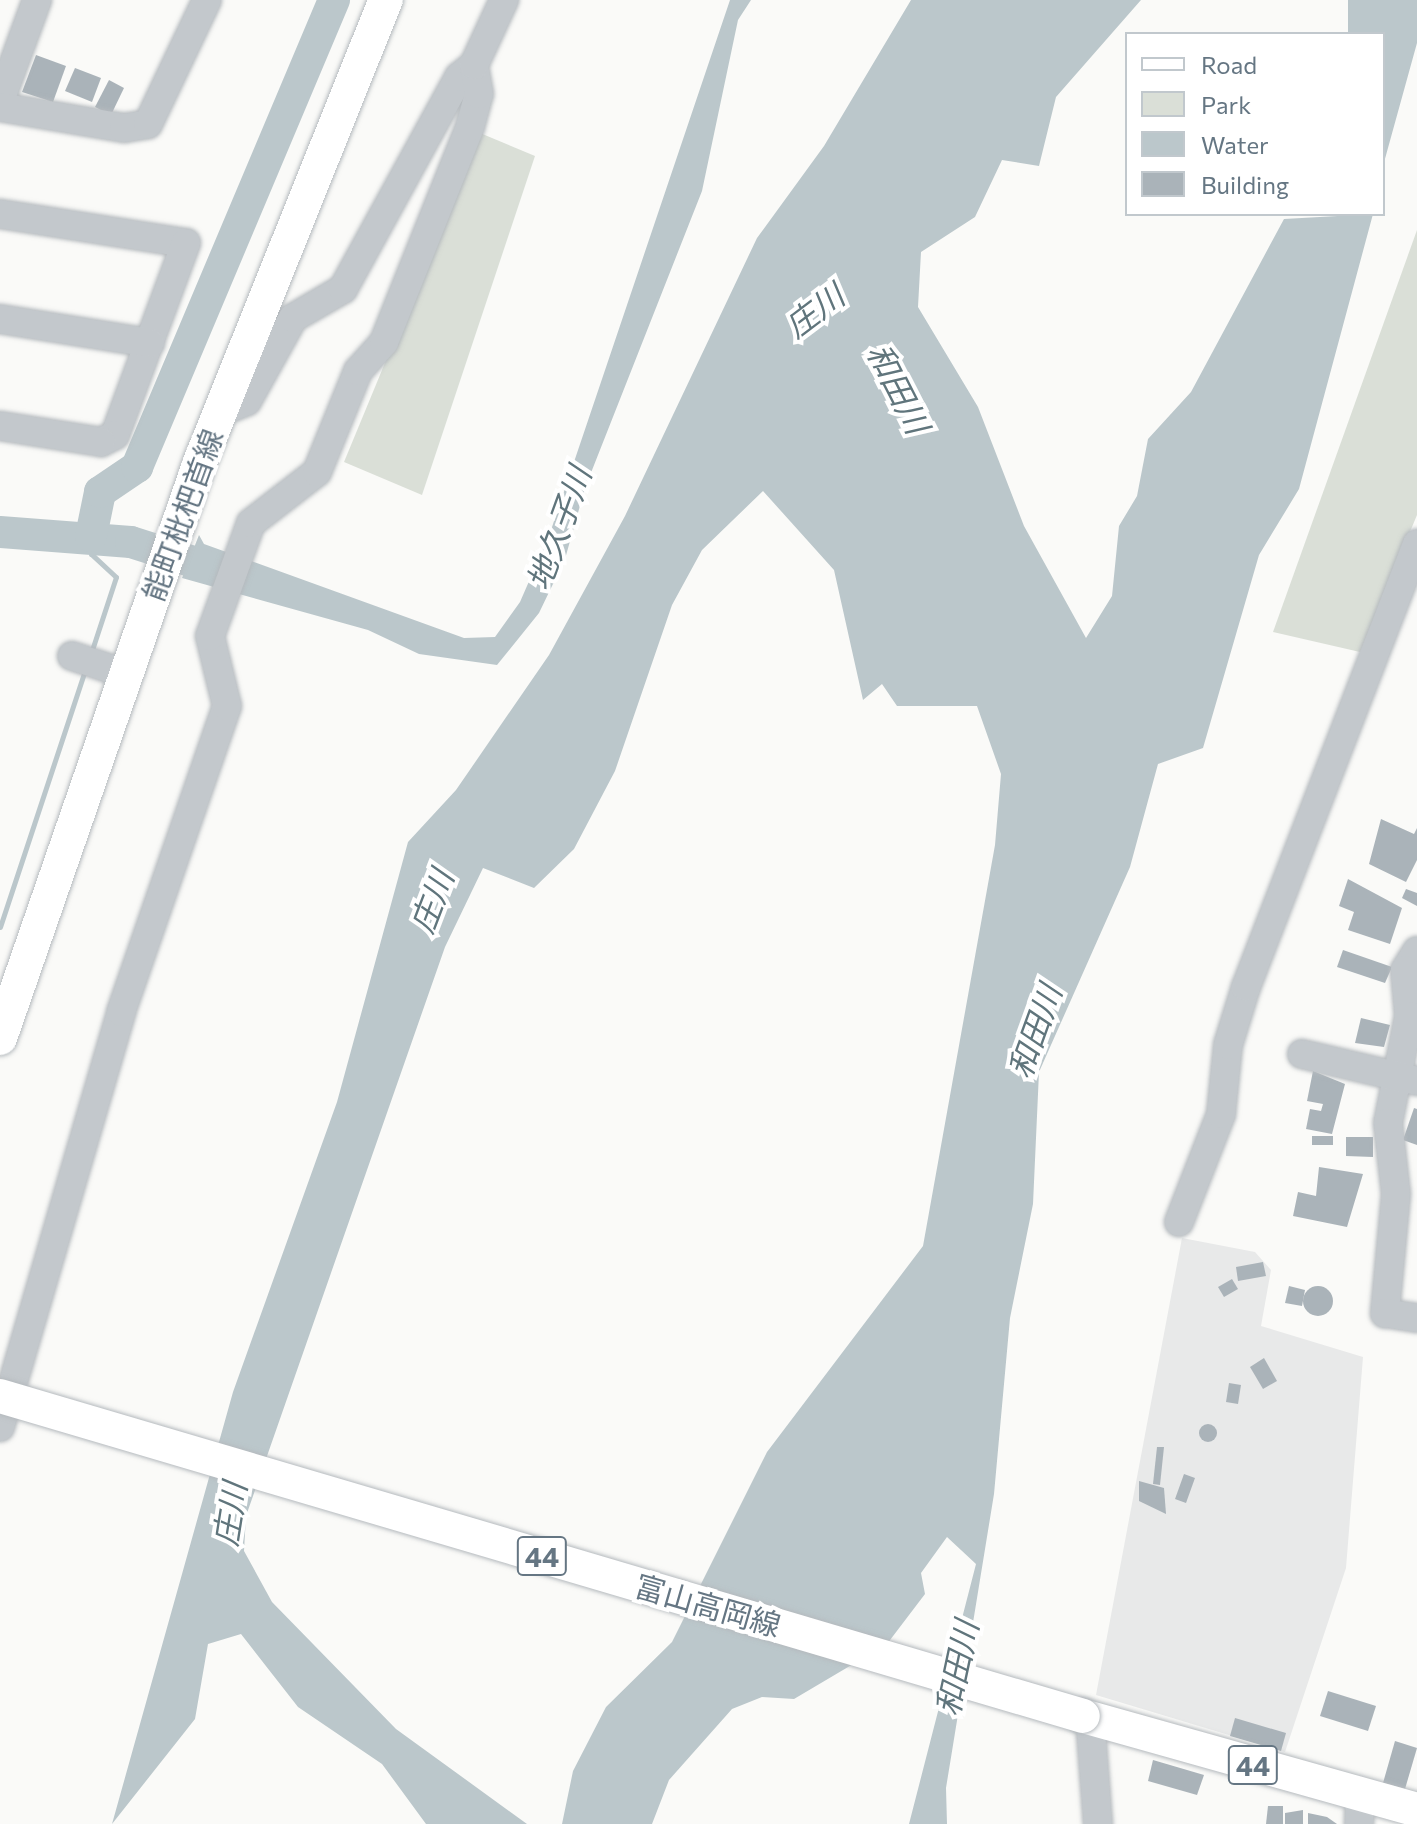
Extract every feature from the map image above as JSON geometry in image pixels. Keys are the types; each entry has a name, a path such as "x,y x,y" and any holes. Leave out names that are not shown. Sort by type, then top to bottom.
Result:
{"main road":[{"name":"能町枇杷首線","path":"0,1038 98,665 145,618 218,413 386,0"},
{"name":"富山高岡線","path":"0,1396 1087,1717 1360,1809 1417,1810"}],"street":[{"path":"0,101 37,0"},
{"path":"0,107 124,128 148,124 207,0"},
{"path":"218,413 247,401 293,318 343,289 459,77 474,65 504,0"},
{"path":"0,1427 121,1012 227,706 210,636 251,523 317,472 358,371 384,342 470,127 479,94 474,65"},
{"path":"0,214 186,243 115,435 101,442 0,426"},
{"path":"0,319 150,343"},
{"path":"1179,1222 1221,1114 1228,1045 1246,987 1417,544"},
{"path":"1417,951 1405,970 1409,1016 1407,1077 1388,1123 1396,1194 1385,1313 1417,1318"},
{"path":"1302,1054 1407,1077"},
{"path":"1087,1717 1098,1824"}],"shaded area":[{"path":"1182,1238 1255,1252 1271,1270 1261,1326 1363,1357 1346,1568 1285,1752 1096,1695"}],"green space":[{"path":"480,133 535,156 422,495 344,462"},
{"path":"1417,230 1417,515 1360,652 1273,632"}],"water":[{"path":"730,0 751,0 738,20 702,191 585,488 565,559 539,613 497,665 419,654 368,630 182,578 199,535 204,544 464,638 495,637 520,602 550,533"},
{"path":"911,0 1141,0 1056,97 1039,166 1002,160 975,217 921,252 918,307 978,407 1024,526 1086,638 1112,596 1119,526 1137,496 1148,439 1191,392 1284,219 1372,216 1299,489 1259,555 1203,748 1158,764 1130,867 1039,1072 1033,1204 1010,1318 994,1494 946,1788 947,1824 909,1824 976,1564 947,1537 921,1573 925,1594 887,1644 794,1699 762,1697 732,1709 669,1780 652,1824 562,1824 573,1771 606,1707 672,1642 767,1452 923,1246 995,845 1001,774 977,706 897,706 882,684 863,700 834,570 763,491 702,550 672,605 615,771 574,849 534,888 483,868 445,947 246,1516 244,1551 272,1602 396,1729 527,1824 426,1824 382,1764 298,1707 241,1634 208,1644 195,1719 112,1824 233,1392 337,1102 408,842 456,790 549,655 625,516 757,238 824,146"},
{"path":"1348,0 1417,0 1417,43 1385,159 1385,32 1348,32"}],"building":[{"path":"36,55 66,66 53,102 22,92"},
{"path":"75,68 101,78 92,102 65,91"},
{"path":"109,80 124,88 111,115 95,107"},
{"path":"1381,819 1414,834 1417,828 1417,860 1406,882 1369,864"},
{"path":"1348,879 1402,908 1390,944 1348,930 1354,912 1339,906"},
{"path":"1406,889 1417,893 1417,906 1402,898"},
{"path":"1343,950 1392,967 1385,983 1337,967"},
{"path":"1361,1018 1390,1025 1384,1047 1355,1043"},
{"path":"1313,1071 1345,1084 1332,1134 1306,1129 1310,1109 1321,1111 1323,1104 1307,1101"},
{"path":"1414,1108 1417,1109 1417,1145 1403,1140"},
{"path":"1312,1136 1333,1136 1333,1145 1312,1145"},
{"path":"1346,1137 1373,1137 1373,1157 1346,1156"},
{"path":"1319,1167 1363,1174 1347,1227 1293,1216 1298,1192 1316,1196"},
{"path":"1263,1262 1266,1276 1238,1281 1236,1267"},
{"path":"1232,1279 1238,1289 1224,1297 1218,1287"},
{"path":"1289,1286 1305,1290 1302,1306 1285,1303"},
{"path":"1318,1286 1329,1290 1333,1301 1329,1312 1318,1316 1307,1312 1303,1301 1307,1290"},
{"path":"1264,1358 1277,1381 1263,1389 1250,1367"},
{"path":"1229,1383 1241,1385 1238,1404 1226,1402"},
{"path":"1204,1424 1212,1424 1217,1433 1215,1440 1204,1442 1199,1437 1199,1429"},
{"path":"1157,1447 1164,1447 1160,1485 1153,1484"},
{"path":"1184,1474 1195,1478 1186,1503 1175,1499"},
{"path":"1139,1481 1164,1488 1166,1514 1139,1501"},
{"path":"1328,1691 1376,1706 1368,1731 1320,1716"},
{"path":"1235,1718 1286,1733 1281,1751 1230,1736"},
{"path":"1395,1741 1417,1748 1405,1789 1383,1783"},
{"path":"1153,1760 1204,1775 1197,1795 1148,1781"},
{"path":"1268,1806 1283,1806 1283,1824 1266,1824"},
{"path":"1303,1810 1303,1824 1285,1824 1285,1813"},
{"path":"1308,1813 1327,1817 1337,1824 1308,1824"}],"waterway":[{"name":"地久子川","path":"91,536 100,492 137,467 334,0"},
{"name":"地久子川","path":"0,532 131,542 231,574"},
{"path":"91,536 91,554 116,577 91,653"},
{"path":"0,927 85,670"}],"water label":[{"name":"庄川","path":"814,310"},
{"name":"和田川","path":"899,388"},
{"name":"庄川","path":"431,901"},
{"name":"和田川","path":"1034,1031"},
{"name":"庄川","path":"229,1514"},
{"name":"和田川","path":"956,1668"}]}
